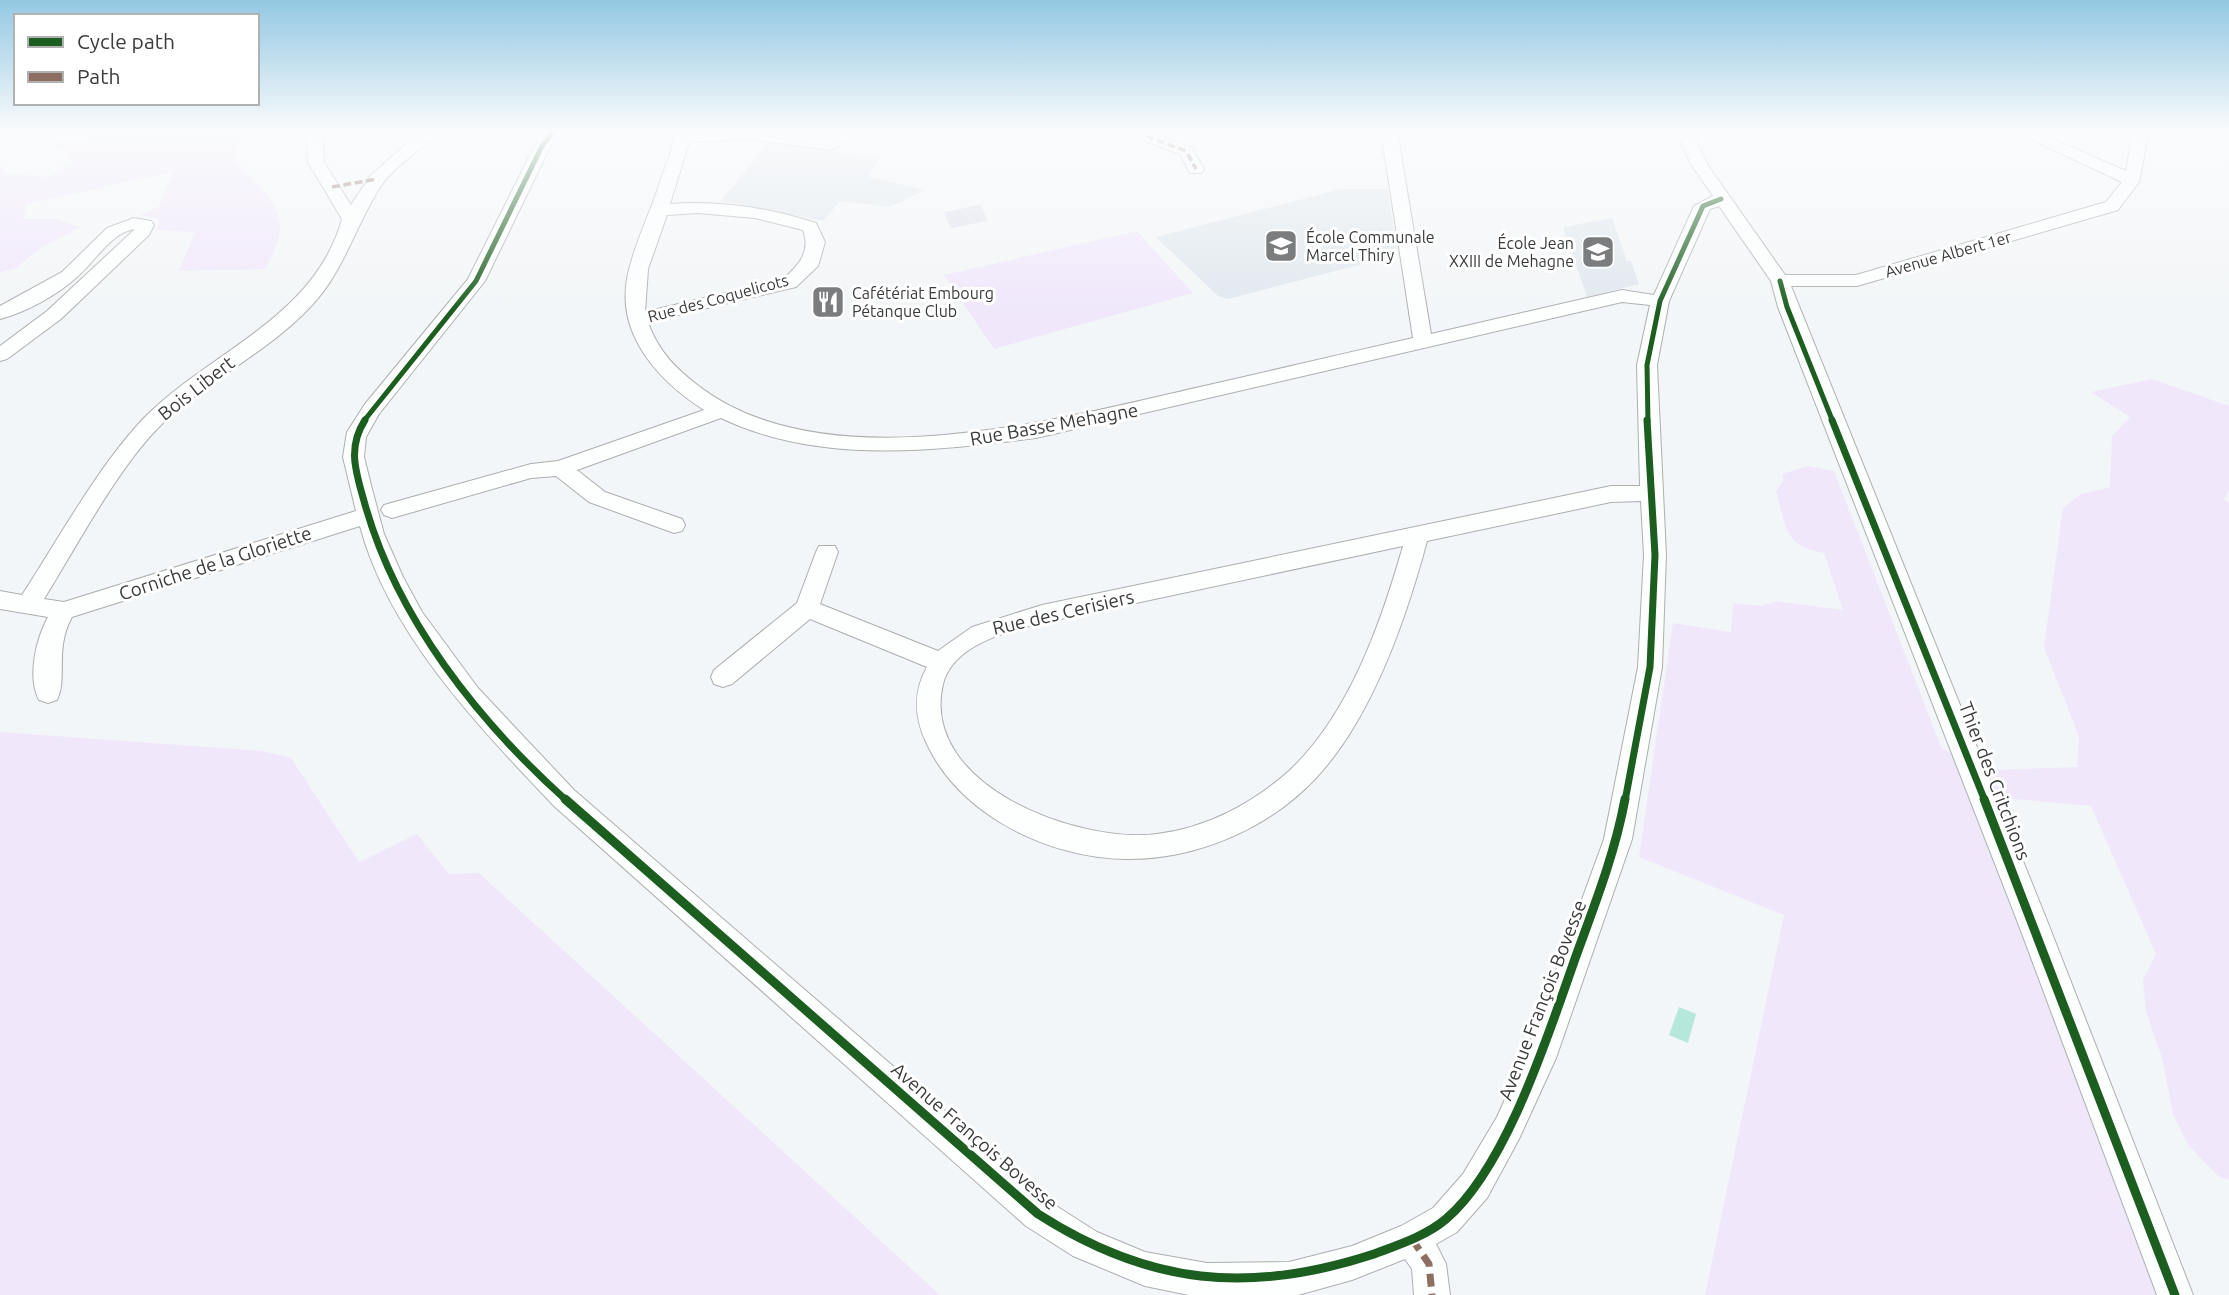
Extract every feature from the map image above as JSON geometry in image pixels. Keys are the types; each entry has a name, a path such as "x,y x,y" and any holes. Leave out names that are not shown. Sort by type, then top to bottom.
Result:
{"street":[{"path":"335,191 351,219"},
{"name":"Bois Libert","path":"28,604 101,487 153,421 183,394 287,319 313,293 347,234 351,219 369,191"},
{"name":"Avenue François Bovesse","path":"520,191 477,281 360,428 353,447 379,513 406,603 437,653 501,734 564,798 1038,1214 1085,1244 1145,1269 1207,1281 1289,1280 1352,1263 1412,1239 1445,1220 1475,1186 1508,1128 1540,1058 1618,839 1650,667 1655,555 1647,365 1660,301 1703,206 1721,199"},
{"name":"Rue Basse Mehagne","path":"665,191 634,291 638,319 657,360 682,385 720,411 775,430 851,444 964,440 1036,431 1622,296 1660,301"},
{"path":"1399,191 1423,342"},
{"name":"Thier des Critchions","path":"1716,191 1780,281 1787,307 1866,497 2096,1082 2175,1295"},
{"name":"Avenue Albert 1er","path":"1780,281 1857,279 2112,206 2123,198 2125,191"},
{"name":"Rue des Coquelicots","path":"638,319 789,283 809,266 814,253 815,235 810,227 796,222 719,208 660,210"},
{"path":"1697,224 1707,220 1737,223"},
{"path":"0,313 68,276 116,229 138,222 145,225 143,231 54,315 0,355"},
{"name":"Corniche de la Gloriette","path":"0,600 64,611 379,513 521,473 560,468 720,411"},
{"path":"560,468 597,497 674,526"},
{"name":"Rue des Cerisiers","path":"940,662 962,643 988,628 1611,495 1652,493"},
{"path":"807,608 940,662 927,710 933,736 949,763 985,800 1025,823 1079,841 1122,848 1168,847 1225,829 1273,800 1311,764 1339,724 1378,649 1406,580 1417,536"},
{"path":"723,677 807,608 827,552"},
{"path":"48,693 46,656 51,630 64,611"},
{"path":"1412,1239 1429,1265 1432,1295"}],"shaded area":[{"path":"0,191 83,191 26,204 23,219 56,219 80,227 39,249 15,269 0,272"},
{"path":"165,191 263,191 270,199 280,222 275,250 265,269 179,271 195,232 157,230 159,219 139,215 159,207"},
{"path":"729,191 922,191 890,207 840,201 823,221 721,201"},
{"name":"École Communale Marcel Thiry","path":"1332,191 1388,191 1397,255 1228,299 1218,296 1156,237"},
{"name":"École Jean XXIII de Mehagne","path":"1612,218 1627,261 1631,261 1639,284 1587,297 1563,227"},
{"path":"1137,231 1193,293 994,349 944,275"},
{"path":"2152,379 2229,406 2229,490 2224,500 2229,503 2229,1180 2219,1177 2188,1145 2173,1114 2162,1058 2146,1012 2143,980 2156,954 2091,806 1973,795 2163,1295 1705,1295 1784,915 1639,857 1673,623 1731,632 1733,603 1762,606 1777,601 1843,610 1824,553 1801,546 1794,540 1785,524 1776,491 1783,481 1782,474 1808,466 1834,471 1942,749 1992,770 2077,767 2079,737 2044,647 2063,508 2081,494 2110,487 2112,436 2130,417 2091,392"},
{"path":"0,732 262,751 291,758 359,862 417,834 449,874 479,873 940,1295 0,1295"},
{"path":"1679,1007 1696,1014 1688,1043 1669,1035"}],"building":[{"path":"980,205 988,221 951,228 944,212"}],"marked path":[{"path":"1412,1239 1429,1264 1432,1295"}],"cycle path":[{"path":"520,191 476,281 372,409 354,442 355,463 373,534 391,577 413,618 469,695 564,798 1038,1214 1085,1244 1145,1269 1207,1281 1289,1280 1352,1263 1412,1239 1445,1220 1475,1186 1508,1128 1540,1058 1618,839 1650,667 1655,555 1646,395 1647,365 1660,301 1673,278 1703,206 1721,199"},
{"path":"1780,281 1787,307 2033,923 2175,1295"}],"place":[{"name":"École Communale Marcel Thiry","path":"1281,246"},
{"name":"École Jean XXIII de Mehagne","path":"1598,252"},
{"name":"Cafétériat Embourg Pétanque Club","path":"828,302"}]}
